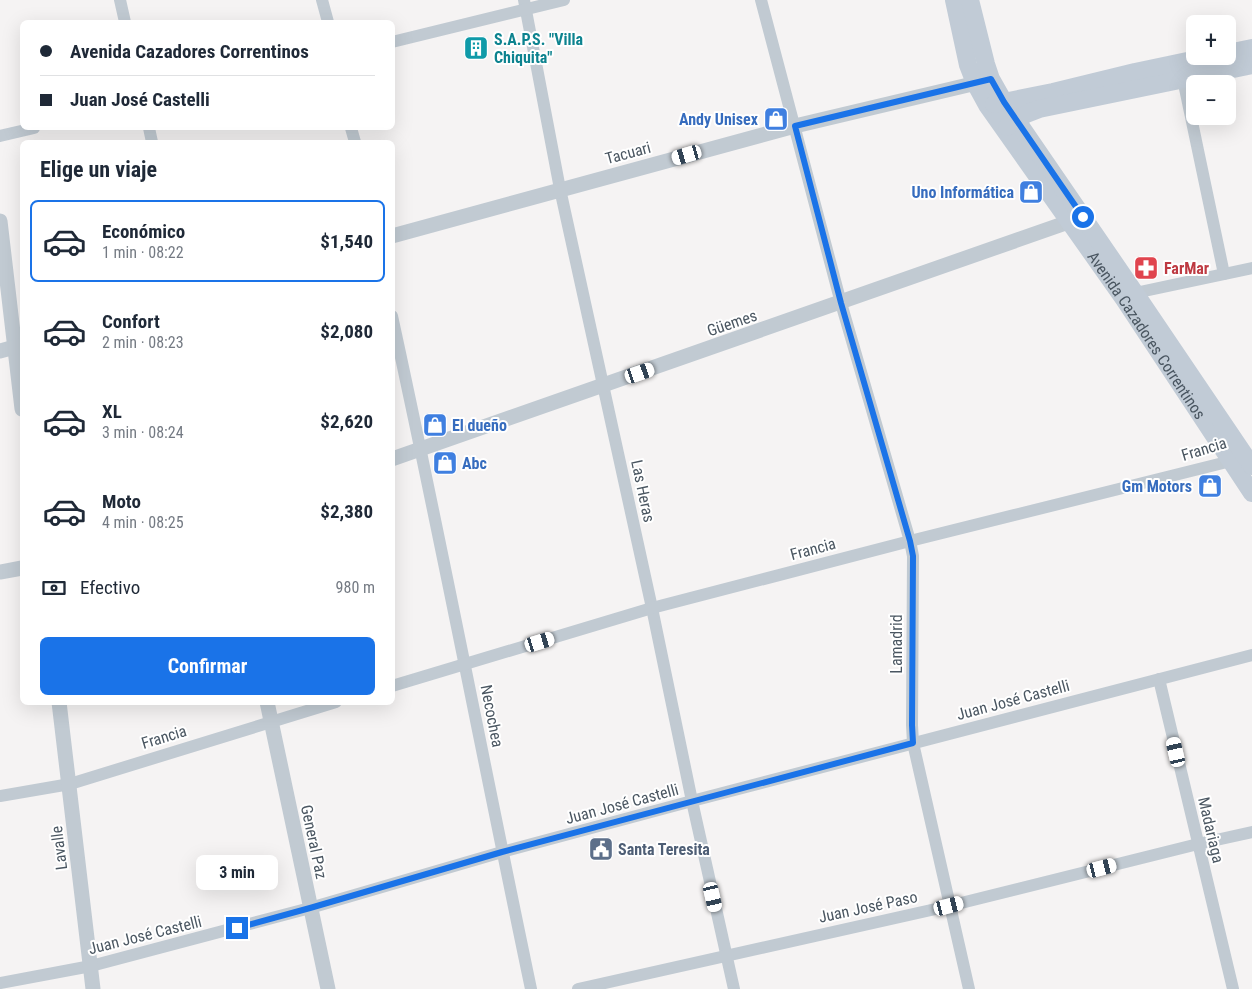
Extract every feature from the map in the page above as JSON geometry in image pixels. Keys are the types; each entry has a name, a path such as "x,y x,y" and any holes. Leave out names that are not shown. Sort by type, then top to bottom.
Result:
{"main road":[{"path":"954,0 968,65 983,81"},
{"path":"970,0 986,64 983,81"},
{"path":"1236,51 1252,48"},
{"path":"995,104 1186,61"},
{"path":"1011,125 1026,114 1039,109 1252,65"},
{"name":"Avenida Cazadores Correntinos","path":"983,81 995,104 1076,220 1124,299 1246,472"},
{"name":"Avenida Cazadores Correntinos","path":"1076,220 1135,293 1246,472"}],"street":[{"path":"120,0 125,20"},
{"path":"322,0 327,20"},
{"path":"395,41 525,4 564,0"},
{"path":"761,0 795,126"},
{"name":"Las Heras","path":"525,4 560,190 734,989"},
{"path":"1183,80 1224,274"},
{"name":"Tacuari","path":"395,235 795,126 983,81"},
{"name":"Lamadrid","path":"795,126 841,303 910,541 913,556 913,743 969,989"},
{"path":"0,136 26,130"},
{"name":"Güemes","path":"395,458 1076,220"},
{"path":"0,221 12,347 20,397"},
{"path":"1135,293 1252,268"},
{"name":"Necochea","path":"395,330 466,664 502,852 531,989"},
{"name":"Francia","path":"395,685 652,608 910,541 1246,472"},
{"path":"0,572 20,568"},
{"name":"Juan José Castelli","path":"0,983 91,966 310,908 502,852 692,801 1252,655"},
{"name":"Madariaga","path":"1159,679 1233,989"},
{"name":"Lavalle","path":"59,705 93,989"},
{"name":"General Paz","path":"268,705 328,989"},
{"name":"Francia","path":"0,796 70,784 326,705"},
{"name":"Juan José Paso","path":"578,989 949,906 1252,832"}],"building":[{"name":"S.A.P.S. \"Villa Chiquita\"","path":"482,37 486,56 470,60 465,40"}],"place":[{"name":"S.A.P.S. \"Villa Chiquita\"","path":"476,48"},
{"name":"Andy Unisex","path":"776,119"},
{"name":"Uno Informática","path":"1031,192"},
{"name":"FarMar","path":"1146,268"},
{"name":"El dueño","path":"435,425"},
{"name":"Abc","path":"445,463"},
{"name":"Gm Motors","path":"1210,486"},
{"name":"Santa Teresita","path":"601,849"}],"route":[{"path":"237,928 502,852 913,743 913,556 841,303 795,126 991,79 1016,120 1083,217"}]}
